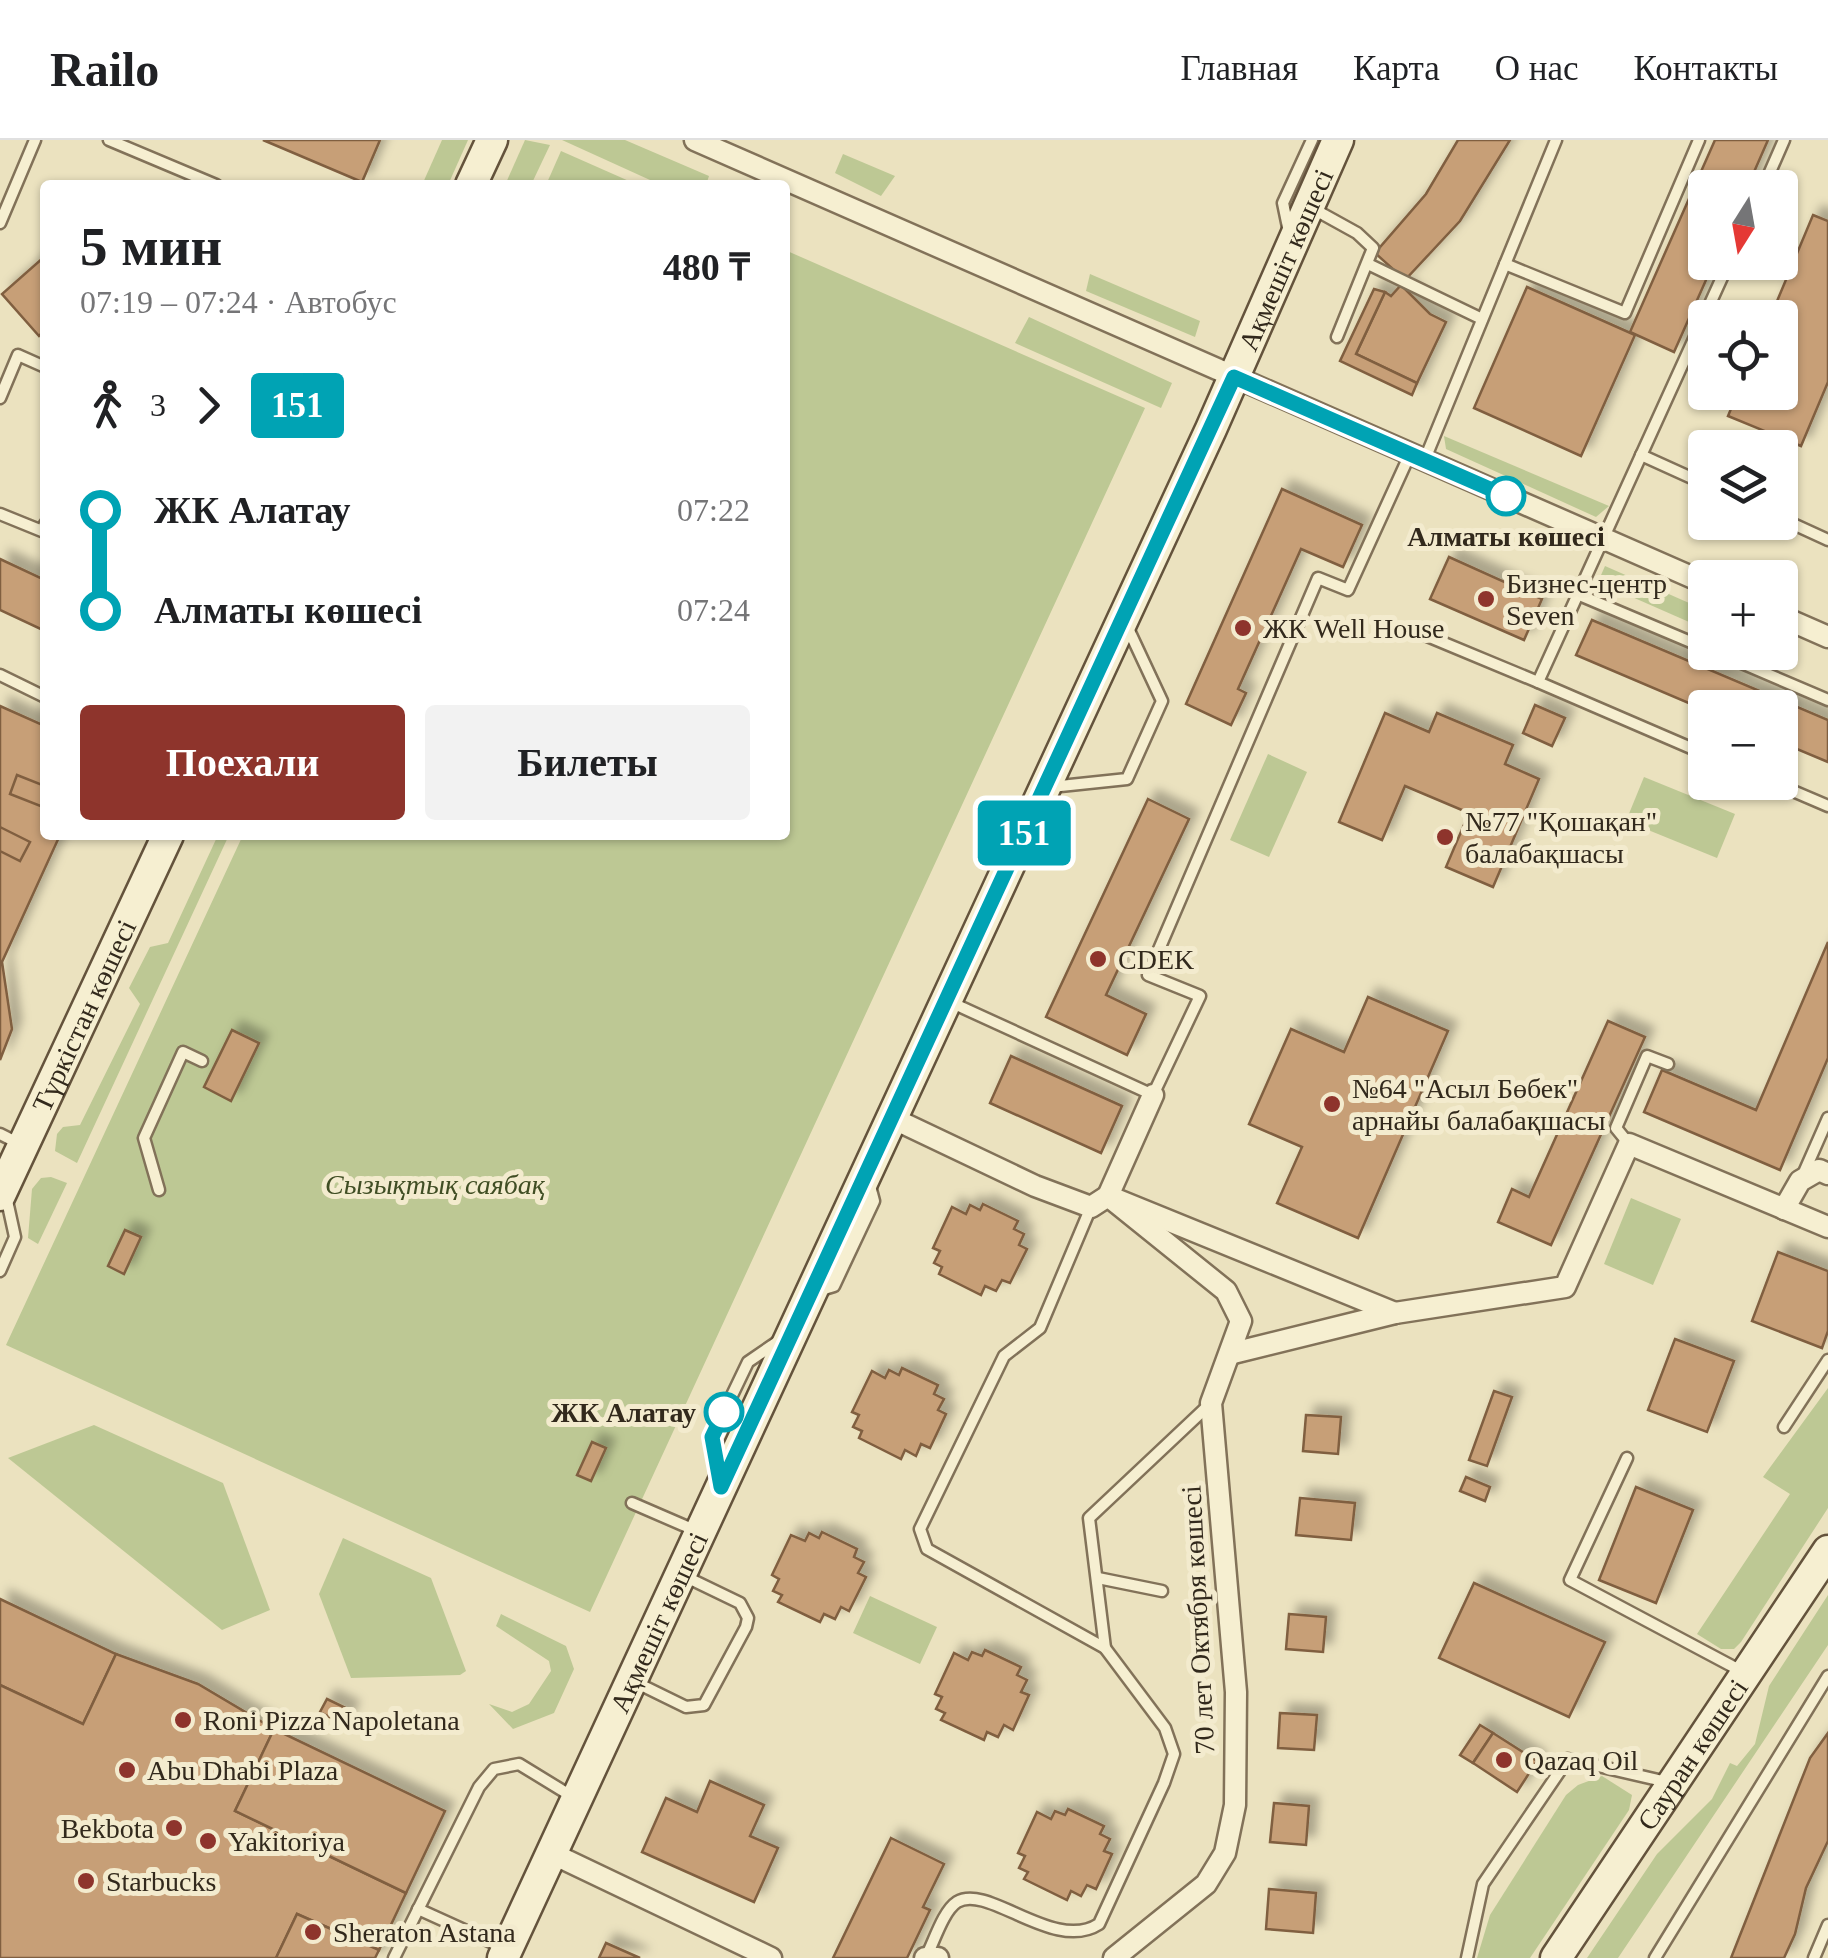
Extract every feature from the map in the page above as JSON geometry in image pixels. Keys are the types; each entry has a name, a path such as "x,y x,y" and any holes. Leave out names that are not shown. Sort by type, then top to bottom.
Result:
{"main road":[{"path":"473,180 492,140"},
{"name":"Ақмешіт көшесі","path":"505,1954 1123,620 1338,140"},
{"name":"Түркістан көшесі","path":"2,1191 12,1140 165,840"},
{"name":"Сауран көшесі","path":"1556,1958 1828,1551"}],"street":[{"path":"695,140 786,180"},
{"path":"790,182 1688,576"},
{"path":"1798,624 1828,637"},
{"path":"1154,1095 1100,1202 1395,1314"},
{"name":"70 лет Октября көшесі","path":"892,1118 1035,1186 1100,1202 1226,1291 1242,1322 1211,1403 1236,1692 1234,1804 1225,1853 1206,1884 1114,1958"},
{"path":"1233,1353 1395,1314 1565,1287 1629,1144 1828,1227"},
{"path":"1784,1209 1800,1181 1819,1170 1828,1174"},
{"path":"552,1852 771,1958"},
{"path":"926,1957 938,1958"}],"lane":[{"path":"0,222 35,140"},
{"path":"109,140 204,180"},
{"path":"1291,247 1284,203 1312,140"},
{"path":"946,1000 1154,1095 1200,996 1148,975 1318,578 1348,590 1482,319 1556,140"},
{"path":"1505,264 1624,313 1699,140"},
{"path":"1770,170 1784,140"},
{"path":"1309,206 1357,233 1373,248 1337,337"},
{"path":"1368,264 1482,319"},
{"path":"1538,682 1721,280"},
{"path":"0,398 18,355 40,365"},
{"path":"1641,455 1688,476"},
{"path":"0,514 40,530"},
{"path":"1798,526 1828,540"},
{"path":"1578,594 1688,641"},
{"path":"1045,788 1126,780 1145,746 1162,702 1123,620"},
{"path":"1420,633 1688,747"},
{"path":"1758,670 1828,700"},
{"path":"0,675 40,695"},
{"path":"1798,793 1828,806"},
{"path":"159,1190 144,1138 183,1052 202,1060"},
{"path":"1629,1144 1616,1128 1647,1056 1668,1064"},
{"path":"1800,1181 1828,1118"},
{"path":"0,1271 15,1237 2,1191"},
{"path":"926,1957 952,1905 962,1900 981,1902 1068,1933 1086,1932 1098,1924 1174,1754 1165,1728 1105,1648 927,1549 920,1529 1004,1356 1040,1328 1100,1202"},
{"path":"1784,1427 1828,1360"},
{"path":"1105,1648 1088,1518 1211,1403"},
{"path":"1626,1458 1570,1580 1746,1673"},
{"path":"632,1503 700,1533"},
{"path":"632,1680 686,1706 704,1705 746,1627 748,1618 740,1603 681,1574"},
{"path":"1098,1578 1162,1591"},
{"path":"1655,1958 1828,1676"},
{"path":"1814,1698 1828,1694"},
{"path":"1466,1958 1483,1884 1568,1759 1659,1777 1672,1784"},
{"path":"394,1958 479,1787 494,1769 520,1764 576,1799"},
{"path":"418,1910 505,1954"},
{"path":"1814,1958 1828,1925"}],"green space":[{"path":"442,140 468,140 450,180 424,180"},
{"path":"525,140 550,145 533,180 507,180"},
{"path":"562,140 625,140 709,176 708,180 650,180"},
{"path":"561,151 627,180 548,180"},
{"path":"843,154 895,176 881,196 835,173"},
{"name":"Сызықтық саябақ","path":"790,252 1145,408 590,1612 6,1345 241,840 790,840"},
{"path":"1090,274 1200,321 1195,337 1086,291"},
{"path":"1029,317 1172,383 1161,408 1015,343"},
{"path":"1444,436 1609,506 1596,517 1446,449"},
{"path":"1605,566 1688,603 1688,622 1598,582"},
{"path":"1268,754 1307,772 1269,857 1230,840"},
{"path":"1644,777 1688,795 1688,800 1701,800 1735,814 1717,858 1626,821"},
{"path":"216,840 227,840 77,1163 55,1151 57,1134 63,1127 80,1125 140,1004 129,988 150,947 168,943"},
{"path":"41,1178 67,1183 38,1244 28,1238 32,1189"},
{"path":"1631,1198 1681,1219 1653,1285 1604,1264"},
{"path":"1828,1388 1828,1508 1741,1642 1734,1649 1721,1649 1697,1634 1790,1494 1763,1477"},
{"path":"94,1425 223,1483 270,1610 222,1630 8,1458"},
{"path":"343,1538 431,1578 466,1671 460,1675 351,1678 319,1594"},
{"path":"1828,1595 1828,1645 1618,1958 1587,1958 1657,1854 1712,1799 1730,1763 1737,1766 1755,1744 1769,1686"},
{"path":"870,1596 937,1627 920,1664 853,1633"},
{"path":"501,1614 566,1646 574,1669 554,1713 513,1729 489,1704 512,1712 529,1704 551,1671 549,1661 496,1626"},
{"path":"1602,1776 1632,1795 1629,1810 1530,1958 1477,1958 1490,1915 1566,1795 1578,1785"}],"building":[{"path":"263,140 380,140 363,180"},
{"path":"1458,140 1510,140 1460,221 1405,280 1375,253 1426,194"},
{"path":"1715,140 1768,140 1755,170 1702,170"},
{"path":"1688,201 1688,280 1706,280 1697,300 1688,300 1688,320 1674,352 1630,332"},
{"path":"1813,215 1828,221 1828,382 1801,446 1798,430 1762,430 1728,416 1730,410 1798,410 1798,300 1778,300 1786,280 1798,280 1798,251"},
{"path":"40,261 39,336 2,294"},
{"path":"1401,285 1430,314 1446,322 1417,383 1356,354 1385,292 1391,296"},
{"path":"1527,287 1635,335 1581,456 1474,408"},
{"path":"1374,289 1385,292 1356,354 1417,383 1412,395 1340,361"},
{"name":"ЖК Well House","path":"1282,489 1362,525 1343,567 1301,549 1238,689 1246,693 1231,725 1186,704"},
{"name":"Бизнес-центр Seven","path":"1449,557 1542,599 1524,640 1430,599"},
{"path":"0,559 40,578 40,629 0,610"},
{"path":"1592,620 1688,661 1688,670 1710,670 1757,690 1688,690 1688,703 1576,655"},
{"path":"1535,705 1565,718 1552,746 1523,733"},
{"path":"0,706 40,724 40,840 58,840 2,962 12,1029 0,1060"},
{"path":"1798,707 1828,720 1828,762 1798,750"},
{"path":"1385,713 1429,732 1437,713 1513,745 1505,764 1539,779 1493,887 1446,867 1469,813 1405,786 1382,840 1339,822"},
{"path":"17,775 40,784 40,806 10,794"},
{"path":"1148,799 1189,819 1106,995 1146,1014 1127,1055 1046,1017"},
{"path":"0,827 30,842 20,861 0,851"},
{"path":"1828,942 1828,1058 1780,1170 1644,1112 1662,1070 1756,1110"},
{"path":"1368,997 1448,1031 1358,1238 1277,1203 1302,1147 1249,1124 1291,1029 1344,1052"},
{"path":"1608,1021 1645,1037 1551,1245 1498,1222 1512,1189 1529,1197"},
{"path":"232,1030 259,1043 231,1101 204,1087"},
{"path":"1011,1056 1122,1106 1101,1153 990,1103"},
{"path":"983,1204 1018,1221 1014,1229 1024,1234 1019,1245 1027,1249 1010,1283 1002,1280 996,1291 985,1286 981,1295 939,1274 942,1267 934,1263 940,1251 933,1248 952,1207 966,1214 970,1205 980,1210"},
{"path":"125,1230 141,1237 124,1274 108,1266"},
{"path":"1778,1252 1828,1271 1828,1331 1822,1348 1752,1321"},
{"path":"1675,1339 1734,1361 1707,1432 1648,1410"},
{"path":"902,1368 938,1385 934,1394 944,1399 938,1410 946,1414 930,1448 921,1444 916,1456 905,1450 901,1459 859,1438 862,1431 853,1427 859,1415 852,1412 872,1371 885,1378 889,1370 899,1375"},
{"path":"1494,1391 1512,1397 1487,1466 1469,1460"},
{"path":"1306,1415 1341,1417 1338,1454 1303,1451"},
{"path":"592,1442 606,1448 591,1481 577,1475"},
{"path":"1466,1477 1490,1487 1485,1501 1460,1491"},
{"path":"1636,1487 1693,1510 1656,1603 1599,1580"},
{"path":"1300,1498 1355,1503 1351,1540 1296,1535"},
{"path":"822,1532 857,1549 854,1557 864,1562 858,1573 866,1577 849,1611 841,1607 835,1619 824,1614 820,1622 778,1602 782,1595 773,1591 779,1579 772,1575 791,1535 805,1541 809,1533 819,1538"},
{"path":"1474,1583 1605,1642 1569,1717 1439,1658"},
{"path":"0,1599 116,1654 83,1724 0,1685"},
{"path":"1289,1614 1326,1617 1323,1652 1286,1649"},
{"path":"985,1650 1021,1667 1017,1675 1027,1680 1021,1692 1029,1695 1013,1730 1004,1725 998,1737 987,1732 984,1740 941,1720 945,1713 936,1709 942,1697 935,1694 954,1653 968,1660 972,1652 982,1656"},
{"name":"Abu Dhabi Plaza","path":"116,1654 198,1684 274,1729 235,1811 406,1893 379,1950 297,1914 276,1958 0,1958 0,1685 83,1724"},
{"path":"327,1699 350,1710 343,1724 320,1712"},
{"path":"1280,1713 1317,1715 1314,1750 1278,1748"},
{"path":"1480,1725 1493,1733 1473,1763 1460,1755"},
{"path":"274,1729 445,1811 406,1893 235,1811"},
{"path":"1493,1733 1537,1761 1517,1792 1473,1763"},
{"path":"1828,1733 1828,1841 1806,1888 1795,1934 1784,1958 1731,1958 1810,1758"},
{"path":"710,1781 764,1805 750,1836 778,1848 754,1902 642,1852 666,1798 697,1812"},
{"path":"1274,1803 1309,1806 1306,1845 1270,1842"},
{"path":"1068,1809 1104,1826 1100,1834 1110,1839 1104,1851 1112,1854 1096,1889 1087,1885 1081,1896 1071,1891 1067,1900 1024,1879 1028,1872 1019,1868 1025,1856 1018,1853 1037,1812 1051,1819 1055,1811 1065,1815"},
{"path":"891,1838 944,1864 923,1907 930,1910 907,1958 833,1958"},
{"path":"1269,1889 1316,1893 1313,1933 1266,1929"},
{"name":"Sheraton Astana","path":"297,1914 379,1950 375,1958 276,1958"},
{"path":"606,1943 640,1958 599,1958"}],"bus line":[{"name":"151","path":"724,1412 712,1437 721,1487 1234,377 1506,496"}],"place":[{"name":"Алматы көшесі","path":"1506,496"},
{"name":"Бизнес-центр Seven","path":"1486,599"},
{"name":"ЖК Well House","path":"1243,628"},
{"name":"№77 \"Қошақан\" балабақшасы","path":"1445,837"},
{"name":"CDEK","path":"1098,959"},
{"name":"№64 \"Асыл Бөбек\" арнайы балабақшасы","path":"1332,1104"},
{"name":"ЖК Алатау","path":"724,1412"},
{"name":"Roni Pizza Napoletana","path":"183,1720"},
{"name":"Qazaq Oil","path":"1504,1760"},
{"name":"Abu Dhabi Plaza","path":"127,1770"},
{"name":"Bekbota","path":"174,1828"},
{"name":"Yakitoriya","path":"208,1841"},
{"name":"Starbucks","path":"86,1881"},
{"name":"Sheraton Astana","path":"313,1932"}]}
